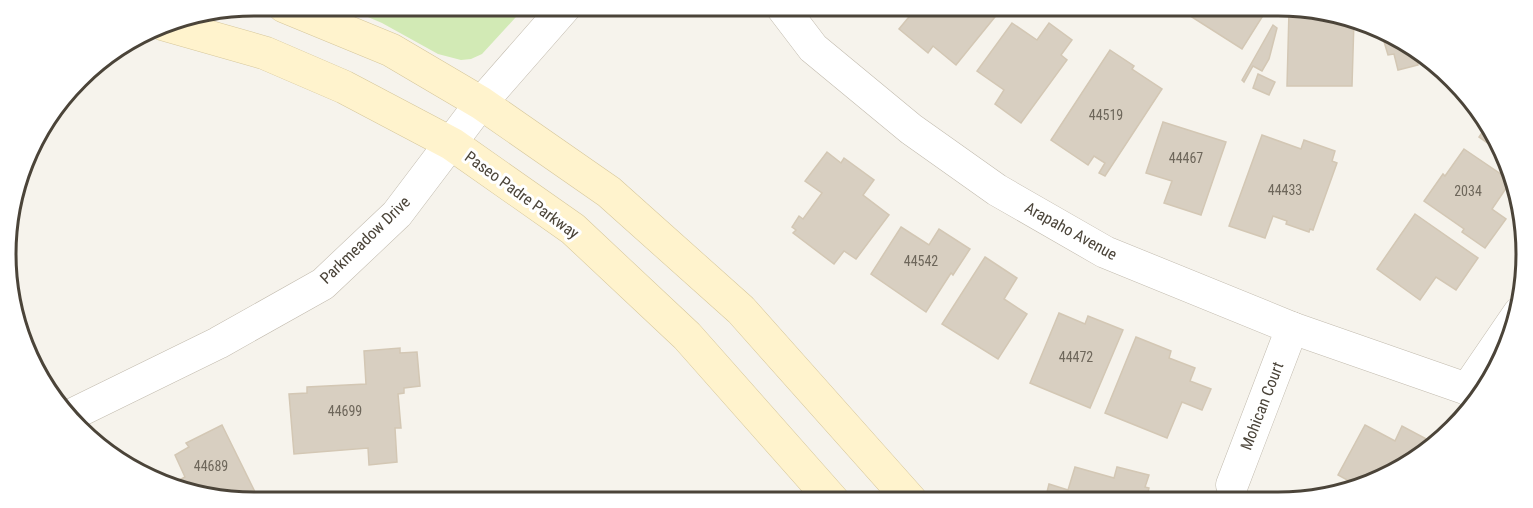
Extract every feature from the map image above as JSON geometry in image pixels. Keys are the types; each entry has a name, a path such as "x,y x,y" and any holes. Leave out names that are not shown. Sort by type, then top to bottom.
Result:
{"main road":[{"path":"308,16 391,50 481,104 609,192 741,310 902,492"},
{"name":"Paseo Padre Parkway","path":"179,29 265,53 344,87 452,144 573,229 687,336 825,492"}],"street":[{"name":"Parkmeadow Drive","path":"76,412 218,343 323,284 397,214 481,104 557,16"},
{"name":"Arapaho Avenue","path":"789,16 813,48 911,129 997,190 1105,252 1292,328 1472,392"},
{"name":"Mohican Court","path":"1232,485 1292,328"}],"green space":[{"path":"366,16 517,16 482,54 461,60 438,54"}],"building":[{"path":"910,16 996,16 956,65 933,46 928,53 899,29"},
{"path":"1190,16 1263,16 1242,49"},
{"path":"1289,17 1325,21 1354,29 1352,86 1287,86"},
{"path":"1012,23 1037,40 1049,23 1072,40 1061,55 1067,60 1021,123 995,104 1004,90 977,71"},
{"path":"1273,25 1277,28 1269,59 1262,71 1253,66 1244,82 1242,80"},
{"path":"1384,41 1417,61 1418,65 1398,70 1394,54 1388,55"},
{"path":"1110,50 1134,66 1132,69 1162,89 1105,176 1099,173 1105,163 1094,156 1088,165 1051,140"},
{"path":"1258,74 1275,82 1269,95 1253,88"},
{"path":"1163,122 1226,142 1201,215 1164,203 1172,181 1146,173"},
{"path":"1483,132 1490,144 1479,137"},
{"path":"1262,135 1301,149 1304,140 1335,151 1332,161 1337,163 1313,230 1310,229 1309,232 1286,224 1287,221 1273,216 1265,238 1229,226"},
{"path":"1464,149 1503,176 1507,188 1492,209 1506,219 1485,248 1462,232 1464,229 1424,201 1443,174 1445,176"},
{"path":"827,152 841,163 844,158 874,180 863,195 889,215 856,259 844,251 834,264 793,233 796,230 792,227 799,216 803,219 822,193 805,181"},
{"path":"1415,214 1478,258 1456,290 1436,277 1420,300 1377,269"},
{"path":"901,227 929,245 939,229 970,249 953,275 951,273 926,312 871,274"},
{"path":"985,257 1017,278 1004,299 1027,314 998,359 942,324"},
{"path":"1059,313 1085,324 1088,316 1123,330 1090,408 1030,383"},
{"path":"1136,337 1171,351 1169,358 1195,368 1190,381 1211,389 1202,410 1182,402 1167,438 1105,413"},
{"path":"400,348 400,353 417,352 420,386 404,388 404,393 398,394 401,428 395,428 397,462 369,465 368,448 294,454 289,394 307,393 307,387 366,384 364,351"},
{"path":"222,425 255,492 208,487 180,480 185,477 175,455 189,447 186,443"},
{"path":"1365,425 1395,441 1402,426 1427,439 1398,460 1355,479 1348,481 1338,475"},
{"path":"1075,467 1114,478 1117,467 1149,475 1145,487 1149,488 1148,492 1047,492 1049,484 1068,490"}]}
